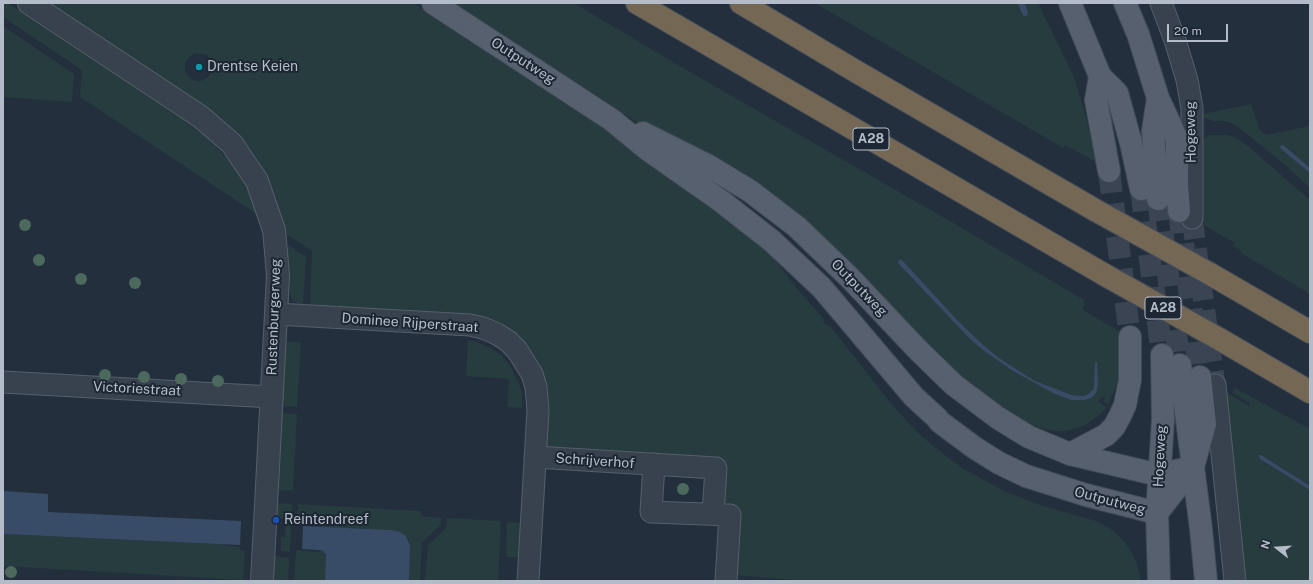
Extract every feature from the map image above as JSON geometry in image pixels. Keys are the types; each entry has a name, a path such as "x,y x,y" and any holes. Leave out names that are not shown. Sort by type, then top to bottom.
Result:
{"highway":[{"name":"A28","path":"637,3 1105,275 1310,392"},
{"path":"741,3 1095,210 1212,275 1310,332"}],"main road":[{"name":"Outputweg","path":"433,3 612,120 647,149 721,201 772,241 822,288 914,397 940,422 975,448 999,463 1026,476 1086,495 1157,513 1192,467"},
{"name":"Hogeweg","path":"1070,3 1100,76 1117,93 1131,143 1149,194 1158,98"},
{"name":"Hogeweg","path":"1125,3 1138,34 1158,98 1176,139 1177,186 1186,215"},
{"path":"1100,76 1096,100 1109,171"},
{"name":"Outputweg","path":"612,120 653,137 750,191 797,227 850,278 918,350 954,385 998,418 1029,437 1070,454 1159,475 1192,467"},
{"path":"1070,454 1106,435 1114,427 1120,416 1125,404 1130,380 1130,337"},
{"name":"Hogeweg","path":"1159,581 1157,513 1159,475 1162,420 1171,360 1192,467 1206,581"},
{"name":"Hogeweg","path":"1192,467 1205,424 1208,381"}],"street":[{"name":"Rustenburgerweg","path":"28,3 201,117 232,144 257,181 274,230 278,276 262,581"},
{"name":"Hogeweg","path":"1161,3 1175,40 1187,80 1191,101 1193,128 1191,210 1186,215"},
{"name":"Dominee Rijperstraat","path":"276,314 470,325 483,328 497,334 508,341 517,350 532,374 536,387 538,410 528,581"},
{"name":"Hogeweg","path":"1208,381 1235,581"},
{"name":"Victoriestraat","path":"3,382 272,397"},
{"name":"Schrijverhof","path":"535,457 654,464 716,468 713,514 651,512 654,464"},
{"path":"713,514 730,515 726,581"}],"green space":[{"path":"3,3 8,3 199,130 218,148 235,168 247,188 258,215 80,97 82,70 3,17"},
{"path":"47,3 413,3 631,145 770,253 794,285 824,319 823,321 825,324 831,327 893,406 921,436 964,469 1006,492 1040,505 1096,521 1111,529 1124,541 1132,553 1138,567 1141,581 807,581 735,575 739,508 721,506 723,458 566,450 545,451 537,363 524,344 310,306 312,251 286,234 281,213 271,184 257,160 246,145 215,115","holes":["195,53 207,55 211,62 212,71 208,77 201,81 195,81 188,76 185,70 185,63 189,57"]},
{"path":"453,3 574,3 678,65 950,221 1084,300 1083,310 1119,331 1120,344 1117,384 1108,405 1104,402 1105,399 1102,396 1098,402 1107,407 1100,415 1085,425 1067,431 1043,429 1013,416 964,380 923,340 866,279 644,127"},
{"path":"815,3 1038,3 1074,77 1086,117 1096,162 1065,145 1063,148"},
{"path":"3,26 74,74 72,102 3,97"},
{"path":"1196,82 1203,114 1251,104 1260,130 1266,135 1310,126 1310,188 1284,164 1237,126 1226,121 1213,121 1204,118 1202,116"},
{"path":"1209,135 1228,135 1237,138 1310,200 1310,294 1241,253 1241,250 1233,246 1235,243 1198,222 1201,141"},
{"path":"287,244 306,257 303,306 293,300 290,294"},
{"path":"468,340 477,342 492,349 502,356 510,366 522,393 522,408 507,407 509,379 466,376"},
{"path":"285,342 301,342 297,407 282,406"},
{"path":"1235,388 1310,429 1310,486 1261,455 1260,459 1310,490 1310,581 1241,581 1221,389 1249,406 1250,403 1232,393"},
{"path":"282,413 297,414 293,490 278,491"},
{"path":"276,503 292,504 290,552 281,551 281,537 285,537 286,519 276,519"},
{"path":"298,504 421,511 421,516 441,518 441,525 422,542 420,580 409,580 410,545 409,540 403,534 391,530 297,525"},
{"path":"447,518 501,521 498,581 425,581 428,545 446,528"},
{"path":"507,522 522,523 520,557 506,557"},
{"path":"3,534 222,544 240,547 240,550 245,551 243,580 3,566"},
{"path":"296,550 323,551 326,556 325,581 294,581"},
{"path":"274,556 289,558 288,581 272,581"}],"water":[{"path":"1281,145 1283,145 1310,168 1310,173 1280,148"},
{"path":"899,260 902,260 958,321 983,345 999,358 1033,380 1071,395 1087,395 1094,389 1095,363 1097,362 1098,386 1096,393 1091,398 1085,400 1071,400 1053,393 1013,371 970,339 898,263"},
{"path":"1259,455 1310,486 1310,490 1260,459"},
{"path":"3,491 48,494 48,512 241,521 240,545 3,534"},
{"path":"303,526 391,530 400,532 406,536 410,545 409,581 325,581 326,555 320,550 302,549"}],"waterway":[{"path":"1021,3 1025,13"}],"tunnel":[{"path":"1109,171 1130,337"},
{"path":"1141,189 1162,355"},
{"path":"1158,199 1180,365"},
{"path":"1179,211 1200,377"},
{"path":"1192,218 1215,385"}],"place":[{"name":"Drentse Keien","path":"199,67"},
{"name":"Reintendreef","path":"276,520"}]}
